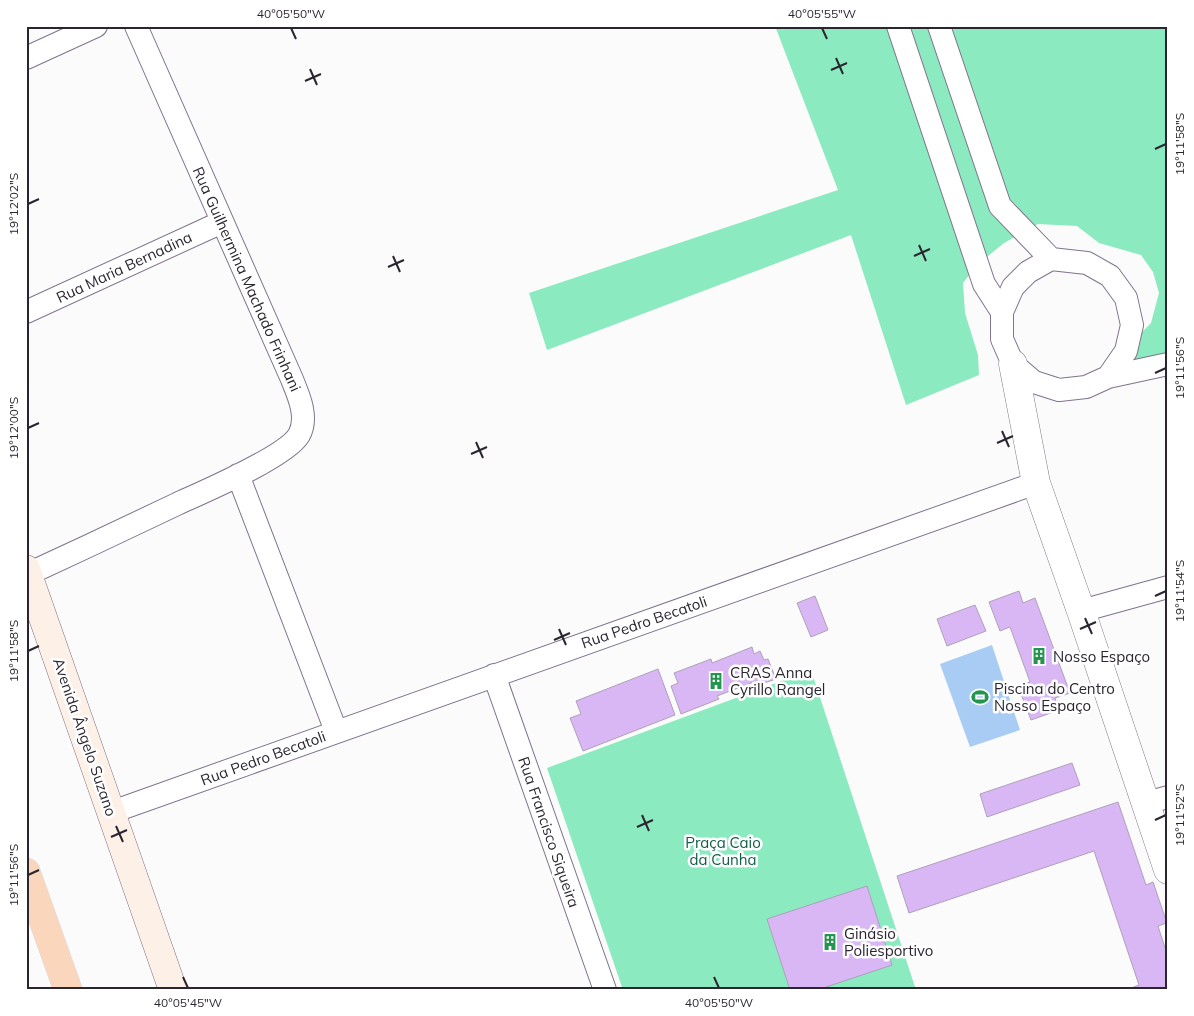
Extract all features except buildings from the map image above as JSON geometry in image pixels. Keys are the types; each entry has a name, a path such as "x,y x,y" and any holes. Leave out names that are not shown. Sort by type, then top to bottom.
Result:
{"highway":[{"path":"26,872 68,990"}],"main road":[{"name":"Avenida Ângelo Suzano","path":"27,572 173,990"}],"street":[{"path":"26,58 96,26"},
{"name":"Rua Guilhermina Machado Frinhani","path":"27,572 238,475 288,448 300,435 303,420 301,403 291,377 136,26"},
{"path":"898,26 984,284 1002,312"},
{"path":"939,26 1000,206 1051,259"},
{"name":"Rua Maria Bernadina","path":"26,312 222,222"},
{"path":"1108,376 1126,351 1132,325 1126,298 1110,276 1087,263 1051,259 1028,272 1014,287 1002,312 1002,339 1013,364 1036,483 1081,611 1157,800 1168,870"},
{"path":"1013,364 1034,382 1059,390 1086,387 1108,376 1168,364"},
{"path":"238,475 336,731"},
{"name":"Rua Pedro Becatoli","path":"112,812 1036,483"},
{"path":"1081,611 1168,587"},
{"name":"Rua Francisco Siqueira","path":"494,675 605,990"}],"green space":[{"path":"775,26 1168,26 1168,356 1130,363 1138,336 1151,323 1159,293 1153,272 1141,255 1099,243 1077,226 1038,224 1004,243 977,265 963,283 965,313 978,355 979,375 906,405 851,235 547,350 529,293 838,190"},
{"name":"Praça Caio da Cunha","path":"811,670 916,990 623,990 547,768"}],"water":[{"name":"Piscina do Centro Nosso Espaço","path":"992,645 1020,730 970,747 940,664"}],"place":[{"name":"Nosso Espaço","path":"1039,656"},
{"name":"CRAS Anna Cyrillo Rangel","path":"716,681"},
{"name":"Piscina do Centro Nosso Espaço","path":"980,697"},
{"name":"Ginásio Poliesportivo","path":"830,942"}]}
